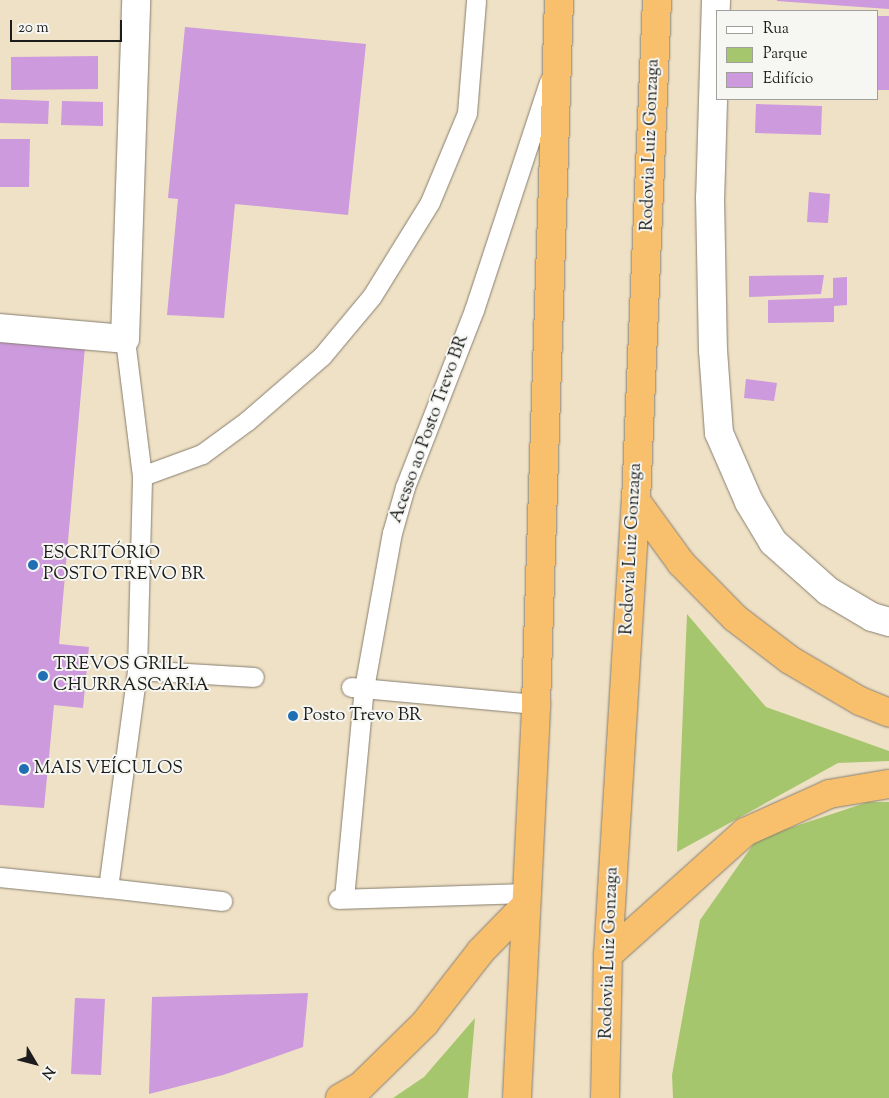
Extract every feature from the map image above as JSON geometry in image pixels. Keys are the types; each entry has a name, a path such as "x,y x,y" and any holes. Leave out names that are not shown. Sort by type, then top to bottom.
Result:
{"highway":[{"path":"517,1098 524,900 536,704 558,0"},
{"name":"Rodovia Luiz Gonzaga","path":"605,1098 608,955 636,501 657,0"},
{"path":"636,501 681,563 735,618 790,660 860,702 889,713"},
{"path":"608,955 745,832 829,794 889,784"},
{"path":"340,1098 361,1086 425,1023 481,951 524,900"}],"street":[{"path":"0,328 125,339 136,0"},
{"path":"716,0 710,198 713,350 719,433 749,502 774,542 828,591 872,617 889,622"}],"lane":[{"path":"142,476 202,454 247,421 322,356 372,296 430,202 467,113 476,0"},
{"name":"Acesso ao Posto Trevo BR","path":"524,900 341,898 358,687 392,532 405,487 474,310 556,62"},
{"path":"108,888 137,670 142,476 125,339"},
{"path":"137,670 254,677"},
{"path":"358,687 536,704"},
{"path":"0,877 222,900"}],"green space":[{"path":"687,614 766,707 889,751 889,761 838,763 677,852"},
{"path":"868,802 889,802 889,1098 673,1098 672,1075 700,920 757,839"},
{"path":"475,1018 468,1098 393,1098 424,1077"}],"building":[{"path":"889,0 889,9 777,1"},
{"path":"879,16 889,16 889,90 879,90"},
{"path":"185,27 366,44 348,215 235,204 224,318 167,315 178,199 168,198"},
{"path":"98,56 98,89 11,90 11,57"},
{"path":"0,99 49,101 48,124 0,123"},
{"path":"62,101 103,102 103,126 61,125"},
{"path":"756,104 822,106 821,135 755,133"},
{"path":"0,139 30,139 29,187 0,187"},
{"path":"809,192 830,194 828,223 807,222"},
{"path":"824,275 821,294 749,297 749,276"},
{"path":"847,277 847,305 834,306 834,322 768,323 768,300 833,298 833,278"},
{"path":"0,341 85,347 59,644 89,647 83,708 54,705 44,808 0,805"},
{"path":"746,379 777,383 774,401 744,398"},
{"path":"308,993 303,1047 223,1075 149,1094 152,997"},
{"path":"75,998 105,999 101,1075 71,1074"}],"place":[{"name":"ESCRITÓRIO POSTO TREVO BR","path":"33,565"},
{"name":"TREVOS GRILL CHURRASCARIA","path":"43,676"},
{"name":"Posto Trevo BR","path":"293,716"},
{"name":"MAIS VEÍCULOS","path":"24,769"}]}
